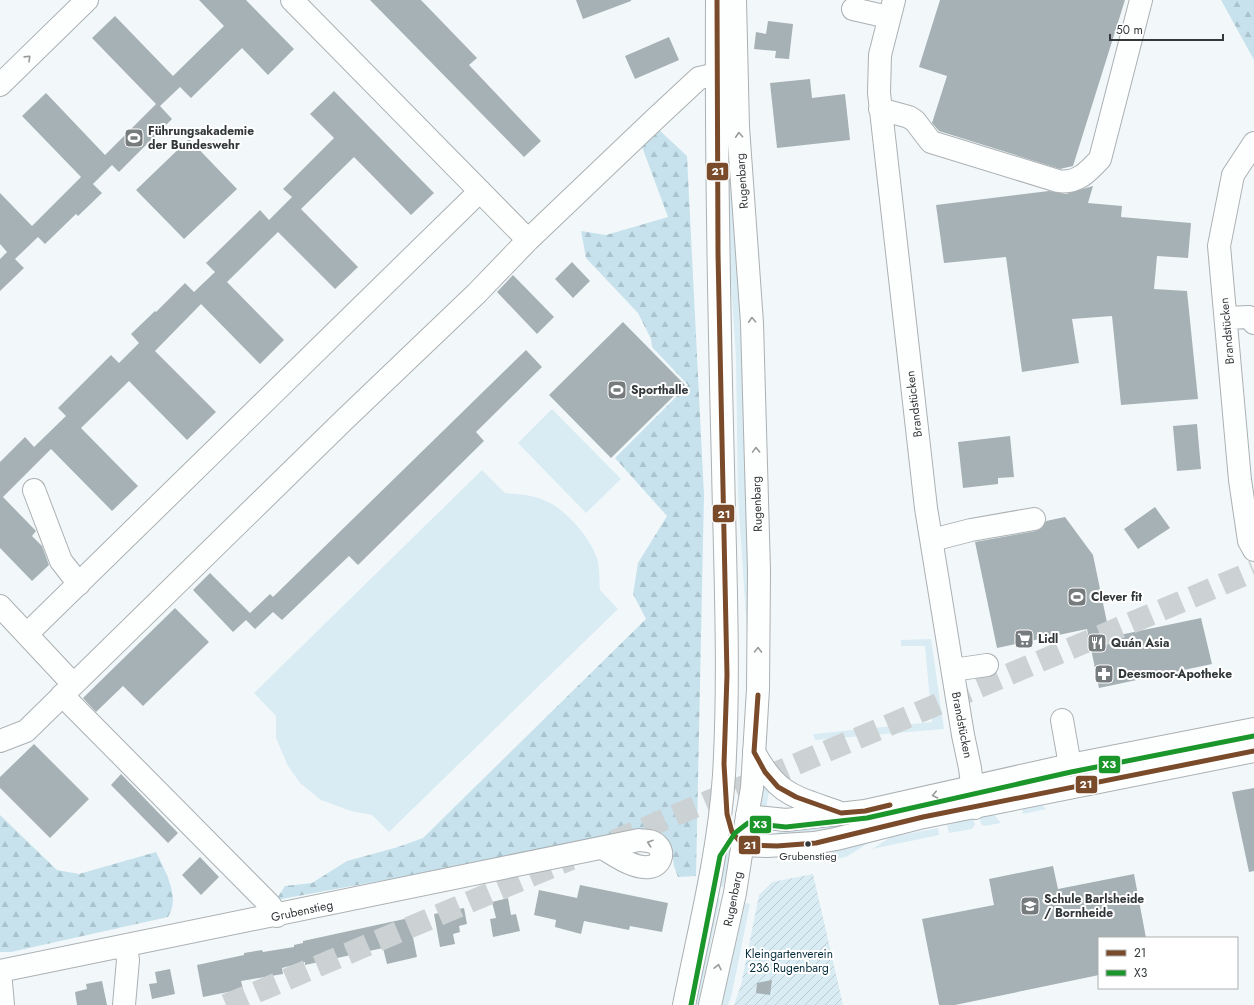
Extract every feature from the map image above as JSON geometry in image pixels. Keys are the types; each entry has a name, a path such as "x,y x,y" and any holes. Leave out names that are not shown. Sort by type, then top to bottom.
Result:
{"street":[{"path":"0,85 87,0"},
{"path":"292,0 528,240"},
{"name":"Rugenbarg","path":"684,1005 713,852 724,778 728,685 717,216 717,0"},
{"name":"Rugenbarg","path":"710,1005 735,893 740,830 754,752 758,689 759,571 752,323 738,127 735,0"},
{"path":"880,109 909,117 915,121 931,142 1058,181 1068,183 1075,181 1089,171 1100,159 1141,0"},
{"path":"853,9 891,8"},
{"name":"Brandstücken","path":"891,8 880,55 880,109 914,402 932,540 952,670 974,797"},
{"path":"0,741 26,731 67,689 206,556 342,421 477,293 528,240 655,119 700,78 717,74"},
{"name":"Brandstücken","path":"1254,143 1233,175 1219,246 1249,511 1249,541 1254,550"},
{"path":"27,634 480,191"},
{"path":"1226,318 1249,317 1254,323"},
{"path":"34,490 61,561 79,584"},
{"path":"932,540 971,530 1034,519"},
{"path":"0,606 27,634 67,689 270,905 277,916"},
{"path":"952,670 987,665"},
{"path":"1062,720 1070,765"},
{"path":"724,778 725,800 740,830 767,846 829,841 919,818 974,797 1070,765 1254,729"},
{"path":"713,852 740,830 786,820 974,797 1254,751"},
{"path":"754,752 765,772 778,787 796,797 841,813"},
{"name":"Grubenstieg","path":"0,971 604,849"},
{"path":"124,1005 128,960 126,946"},
{"path":"0,971 3,1005"}],"green space":[{"path":"1221,0 1254,0 1254,60"},
{"path":"727,105 729,164 749,411 750,631 747,632 738,496 736,359 727,218"},
{"path":"657,128 687,156 704,495 696,876 678,877 674,866 671,846 652,831 276,900 285,886 312,883 347,861 398,847 423,838 646,619 633,594 638,563 667,516 615,458 688,385 652,347 651,339 638,313 586,258 581,231 606,235 668,217 641,144"},
{"path":"552,409 621,479 586,513 518,443"},
{"path":"482,470 505,493 528,495 545,500 565,513 579,528 591,545 599,565 600,590 618,609 389,832 372,815 351,811 321,800 300,783 288,766 276,738 276,716 254,693"},
{"path":"931,639 944,729 815,740 813,734 932,722 925,646 901,646 901,640"},
{"path":"762,784 769,791 766,809 757,809"},
{"path":"1038,800 1046,809 1023,814 1022,804"},
{"path":"887,811 844,830 777,836 778,829 813,829 842,824"},
{"path":"992,812 1001,823 984,826 981,824 979,815"},
{"path":"0,815 57,870 79,874 156,852 167,876 172,893 172,909 168,917 11,952 0,952"},
{"path":"973,818 975,825 972,829 949,833 947,825"},
{"path":"938,828 939,835 872,849 891,837"},
{"path":"875,839 846,857 832,860 831,851"},
{"path":"730,846 732,847 723,887 715,885 725,852"},
{"name":"Kleingartenverein 236 Rugenbarg","path":"813,874 843,1005 734,1005 741,985 759,895 772,882"},
{"path":"714,898 720,899 698,1005 692,1005"},
{"path":"745,903 750,904 731,998 728,1005 722,1005"}],"building":[{"path":"199,0 246,0 294,49 268,75 242,48 191,98 180,87 160,106 172,119 119,172 112,165 93,184 102,193 78,216 76,214 45,244 38,237 15,259 24,268 0,291 0,259 7,252 0,244 0,193 32,226 81,177 22,116 46,93 105,155 156,104 92,38 115,16 173,76 224,26"},
{"path":"370,0 421,0 477,58 469,65 541,141 524,157"},
{"path":"576,0 631,0 631,1 583,19"},
{"path":"940,0 1125,0 1073,166 1060,169 939,131 932,123 947,76 919,67"},
{"path":"768,21 793,24 789,59 775,58 776,51 754,49 756,32 766,34"},
{"path":"669,37 679,60 635,79 625,56"},
{"path":"810,79 812,98 845,94 850,140 777,148 770,83"},
{"path":"334,91 434,193 411,215 354,157 301,209 358,267 335,289 278,232 227,282 284,340 260,364 201,304 155,351 216,412 187,440 129,381 81,428 138,486 112,511 51,449 3,497 36,531 32,536 42,546 49,565 32,581 0,548 0,462 25,437 34,447 66,416 58,408 111,355 119,363 139,343 131,334 185,283 194,292 215,272 206,263 260,210 269,220 292,197 283,189 334,138 310,114"},
{"path":"189,139 237,189 184,239 136,190"},
{"path":"1093,186 1088,203 1122,206 1121,217 1191,223 1188,258 1157,256 1154,289 1187,291 1198,399 1121,405 1112,316 1072,319 1079,363 1022,372 1006,257 944,263 936,205 1049,191 1066,194"},
{"path":"572,262 590,281 573,298 555,279"},
{"path":"513,275 554,317 537,334 497,292"},
{"name":"Sporthalle","path":"623,322 685,385 611,458 549,395"},
{"path":"526,350 542,367 476,432 484,441 358,565 349,556 282,620 273,612 255,629 246,620 233,632 193,590 210,573 250,613 270,594 273,597"},
{"path":"1197,424 1201,469 1177,471 1173,426"},
{"path":"1010,436 1014,477 998,478 998,484 963,488 958,442"},
{"path":"1155,507 1170,528 1138,549 1124,529"},
{"path":"1065,517 1093,555 1110,637 1201,618 1212,664 1099,688 1087,629 997,648 975,542 1036,531 1042,528 1046,521"},
{"path":"175,608 209,642 143,706 123,686 96,712 83,698"},
{"path":"34,744 89,799 50,838 0,788 0,777"},
{"path":"121,774 178,833 168,843 111,785"},
{"path":"1254,788 1254,871 1249,872 1232,792"},
{"path":"200,857 219,877 201,895 182,875"},
{"path":"1053,866 1058,889 1134,874 1146,937 1098,937 1098,975 955,1005 939,1005 922,919 994,905 989,879"},
{"path":"580,885 668,903 662,932 630,926 629,930 584,921 581,934 555,927 556,920 534,915 539,890 577,898"},
{"path":"508,898 511,915 516,914 520,931 493,937 490,919 496,918 492,902"},
{"path":"464,908 467,924 459,926 460,932 453,934 455,944 440,947 434,914"},
{"path":"409,918 417,957 387,964 383,948 305,965 305,962 282,968 283,974 241,981 243,989 203,997 197,965 244,955 244,953 262,950 263,952 294,947 294,945 303,943 303,941"},
{"path":"170,969 175,994 152,999 149,984 157,983 155,972"},
{"path":"772,980 770,995 756,993 757,983"},
{"path":"102,981 107,1005 77,1005 75,992 87,989 86,984"}],"tunnel":[{"path":"614,841 1254,571"},
{"path":"226,1005 571,859"}],"transit line":[{"name":"21","path":"717,0 718,253 727,675 724,764 727,814 732,832 741,843 747,845 777,846 816,843 923,817 1254,751"},
{"name":"21","path":"758,695 754,752 765,772 778,787 796,797 841,813 865,811 890,805"},
{"name":"X3","path":"691,1005 720,856 735,833 748,823 786,827 867,818 1071,772 1254,736"}],"place":[{"name":"Führungsakademie der Bundeswehr","path":"134,138"},
{"name":"Sporthalle","path":"617,390"},
{"name":"Clever fit","path":"1077,597"},
{"name":"Lidl","path":"1024,639"},
{"name":"Quán Asia","path":"1097,643"},
{"name":"Deesmoor-Apotheke","path":"1104,674"},
{"name":"Grubenstieg","path":"808,844"},
{"name":"Schule Barlsheide / Bornheide","path":"1030,906"}]}
